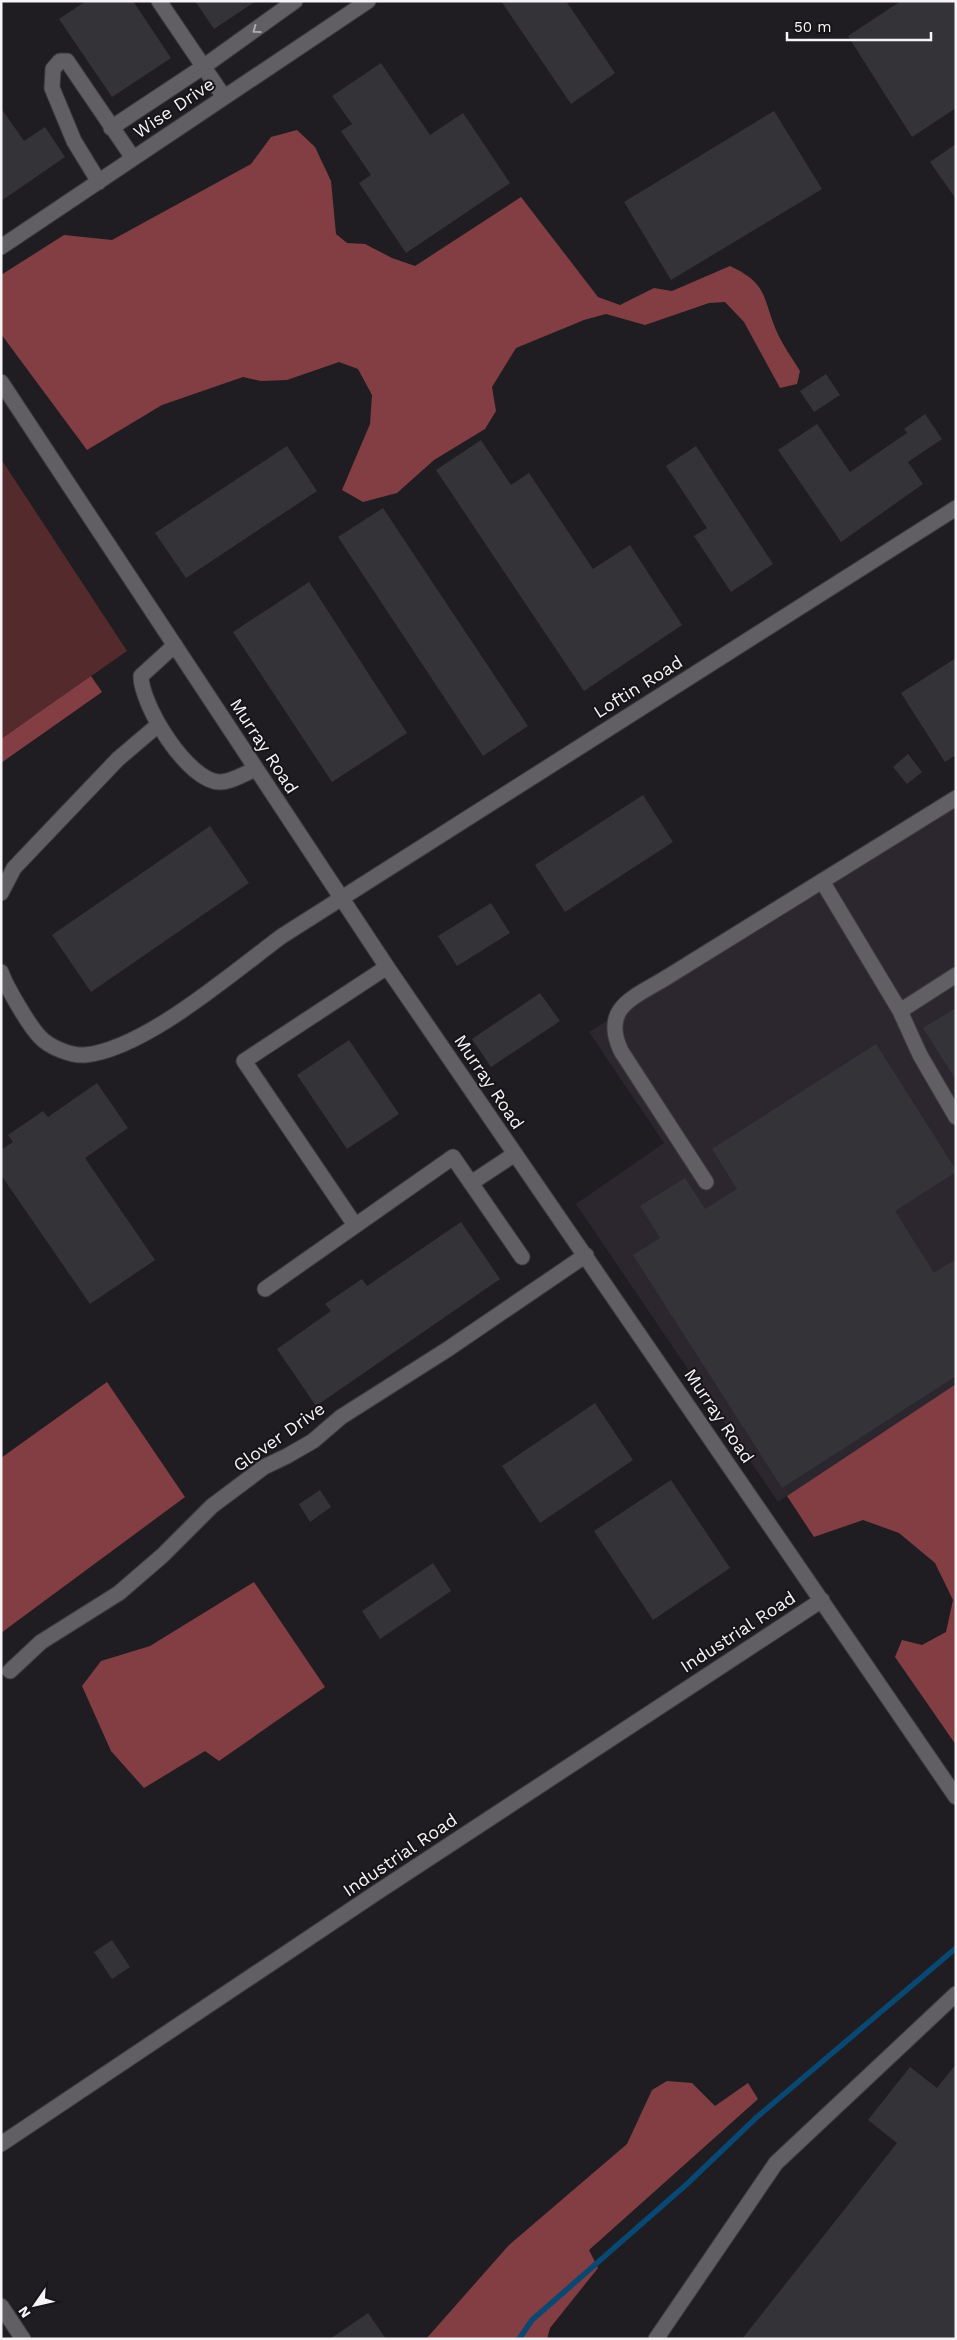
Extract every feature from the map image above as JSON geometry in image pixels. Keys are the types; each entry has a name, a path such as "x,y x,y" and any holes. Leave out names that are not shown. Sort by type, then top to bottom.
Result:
{"street":[{"path":"159,1 224,97"},
{"path":"111,128 204,67 295,1"},
{"name":"Wise Drive","path":"1,247 368,1"},
{"path":"99,182 74,141 52,88 53,69 60,61 67,61 133,158"},
{"name":"Murray Road","path":"1,382 387,966 956,1797"},
{"name":"Loftin Road","path":"1,972 5,983 40,1037 58,1049 83,1055 126,1044 182,1009 282,936 956,508"},
{"path":"175,645 142,676 141,686 158,725 193,770 203,777 218,782 229,781 256,769"},
{"path":"1,892 14,868 118,759 158,725"},
{"path":"706,1182 621,1051 614,1037 614,1024 617,1012 669,976 956,798"},
{"path":"822,882 900,1011 920,1055 956,1117"},
{"path":"355,1226 244,1061 387,966"},
{"path":"900,1011 956,975"},
{"path":"471,1183 515,1154"},
{"path":"265,1289 453,1157 522,1257"},
{"name":"Glover Drive","path":"10,1672 41,1642 119,1593 163,1555 212,1506 264,1467 313,1441 341,1417 448,1349 586,1254"},
{"name":"Industrial Road","path":"1,2144 384,1888 822,1600"},
{"path":"656,2339 776,2164 956,1994"},
{"path":"1,2306 23,2339"}],"shaded area":[{"path":"297,130 315,147 331,181 336,234 347,243 365,244 392,258 415,266 521,197 598,297 620,305 654,288 672,291 730,266 751,279 762,292 778,335 800,371 797,384 780,388 744,322 725,302 709,303 645,325 606,314 584,320 516,348 492,387 496,411 485,429 434,460 397,493 363,502 342,490 370,424 372,395 358,369 339,362 287,380 261,381 243,377 162,405 87,450 1,334 1,275 64,235 112,240 251,164 271,137"},
{"path":"1,459 127,651 1,739"},
{"path":"91,676 102,692 1,763 1,739"},
{"path":"956,806 956,1384 778,1502 576,1204 664,1143 589,1032"},
{"path":"107,1382 185,1497 1,1633 1,1458"},
{"path":"956,1384 956,1745 895,1657 902,1640 922,1645 946,1632 953,1600 935,1563 899,1533 863,1520 814,1537 787,1496"},
{"path":"254,1582 325,1687 219,1761 205,1751 144,1788 111,1751 82,1686 101,1661 150,1646"},
{"path":"667,2081 692,2083 715,2106 748,2083 758,2099 589,2250 598,2268 550,2328 547,2339 426,2339 509,2245 627,2144 652,2090"}],"building":[{"path":"86,1 133,1 171,58 112,97 59,19"},
{"path":"195,1 256,1 214,29"},
{"path":"501,1 566,1 615,73 571,104"},
{"path":"901,1 956,1 956,108 912,137 848,36"},
{"path":"381,63 430,135 463,113 510,183 406,253 359,183 371,175 341,131 352,124 332,96"},
{"path":"1,108 24,141 45,127 65,157 1,201"},
{"path":"774,111 822,189 671,280 624,202"},
{"path":"956,144 956,199 930,162"},
{"path":"826,374 840,395 814,412 800,391"},
{"path":"925,414 942,439 908,462 923,484 841,542 778,450 817,424 850,472 907,433 904,429"},
{"path":"481,440 511,485 529,473 593,569 630,545 682,625 584,691 436,470"},
{"path":"287,446 317,491 186,578 155,533"},
{"path":"696,446 773,564 731,592 694,536 707,528 666,466"},
{"path":"383,508 528,726 483,756 338,537"},
{"path":"309,582 407,733 332,782 233,632"},
{"path":"956,658 956,755 945,762 901,693"},
{"path":"908,754 922,772 907,784 893,767"},
{"path":"643,795 673,842 565,912 535,865"},
{"path":"210,826 249,883 91,992 52,935"},
{"path":"491,903 510,933 457,966 438,936"},
{"path":"540,993 560,1021 491,1067 472,1039"},
{"path":"956,1008 956,1080 923,1028"},
{"path":"349,1040 399,1114 347,1149 297,1075"},
{"path":"876,1044 956,1170 956,1172 895,1211 934,1273 956,1259 956,1376 782,1488 633,1255 660,1238 640,1206 685,1178 705,1209 737,1189 712,1149"},
{"path":"97,1083 128,1128 85,1158 155,1260 90,1304 1,1175 1,1150 13,1142 8,1135 43,1111 48,1117"},
{"path":"461,1222 500,1279 316,1406 277,1349 331,1311 325,1304 362,1279 367,1286"},
{"path":"595,1403 633,1460 540,1523 502,1466"},
{"path":"671,1480 730,1568 653,1620 594,1531"},
{"path":"320,1490 331,1507 310,1522 299,1504"},
{"path":"433,1563 451,1591 380,1639 362,1611"},
{"path":"112,1940 130,1967 112,1979 94,1952"},
{"path":"956,2064 956,2339 742,2339 897,2143 868,2120 910,2067 937,2088"},
{"path":"368,2313 386,2339 330,2339"}],"waterway":[{"path":"519,2339 532,2320 687,2184 757,2117 956,1948"}]}
